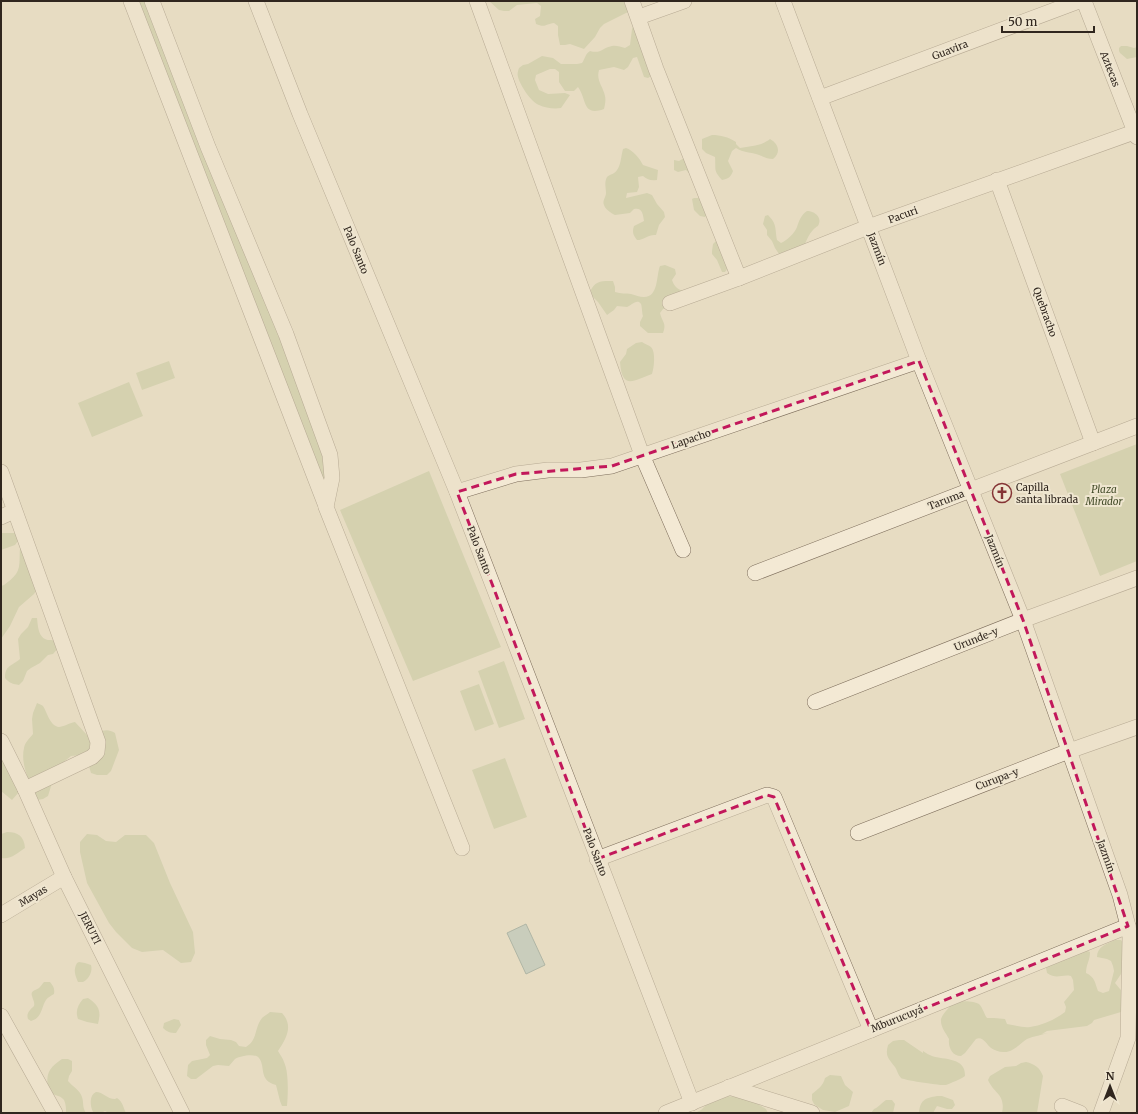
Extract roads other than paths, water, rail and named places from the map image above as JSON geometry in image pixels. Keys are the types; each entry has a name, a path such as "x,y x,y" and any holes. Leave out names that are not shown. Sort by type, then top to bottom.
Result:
{"street":[{"path":"132,1 326,507 462,848"},
{"path":"152,1 208,147 286,334 330,455 332,478 326,507"},
{"name":"Palo Santo","path":"256,1 300,114 457,492 692,1103"},
{"path":"477,1 642,456 683,550"},
{"path":"632,1 639,17 656,69 739,278"},
{"path":"639,17 684,1"},
{"name":"Jazmín","path":"783,1 919,361 1023,620 1120,896 1130,937 1132,1040 1101,1113"},
{"name":"Guavira","path":"820,98 1079,1"},
{"name":"Aztecas","path":"1084,1 1136,133"},
{"name":"Pacuri","path":"670,303 739,278 868,227 997,180 1136,133"},
{"name":"Quebracho","path":"997,180 1093,443"},
{"name":"Lapacho","path":"457,492 516,474 548,470 581,470 612,466 919,361"},
{"name":"Taruma","path":"755,573 1137,426"},
{"path":"1,472 8,514 98,742 97,752 92,757 25,790"},
{"name":"Urunde-y","path":"815,702 1023,620 1137,578"},
{"name":"Curupa-y","path":"858,833 1068,751 1137,727"},
{"name":"JERUTI","path":"1,741 64,877 182,1113"},
{"path":"597,859 767,795 774,797 871,1030"},
{"name":"Mayas","path":"1,915 64,877"},
{"name":"Mburucuyá","path":"666,1113 1128,926"},
{"path":"1,1016 55,1113"},
{"path":"729,1087 812,1113"},
{"path":"1062,1106 1080,1113"}],"water":[{"path":"526,924 545,965 526,974 507,933"}],"place":[{"name":"Capilla santa librada","path":"1002,493"}],"park label":[{"name":"Plaza Mirador","path":"1104,494"}]}
